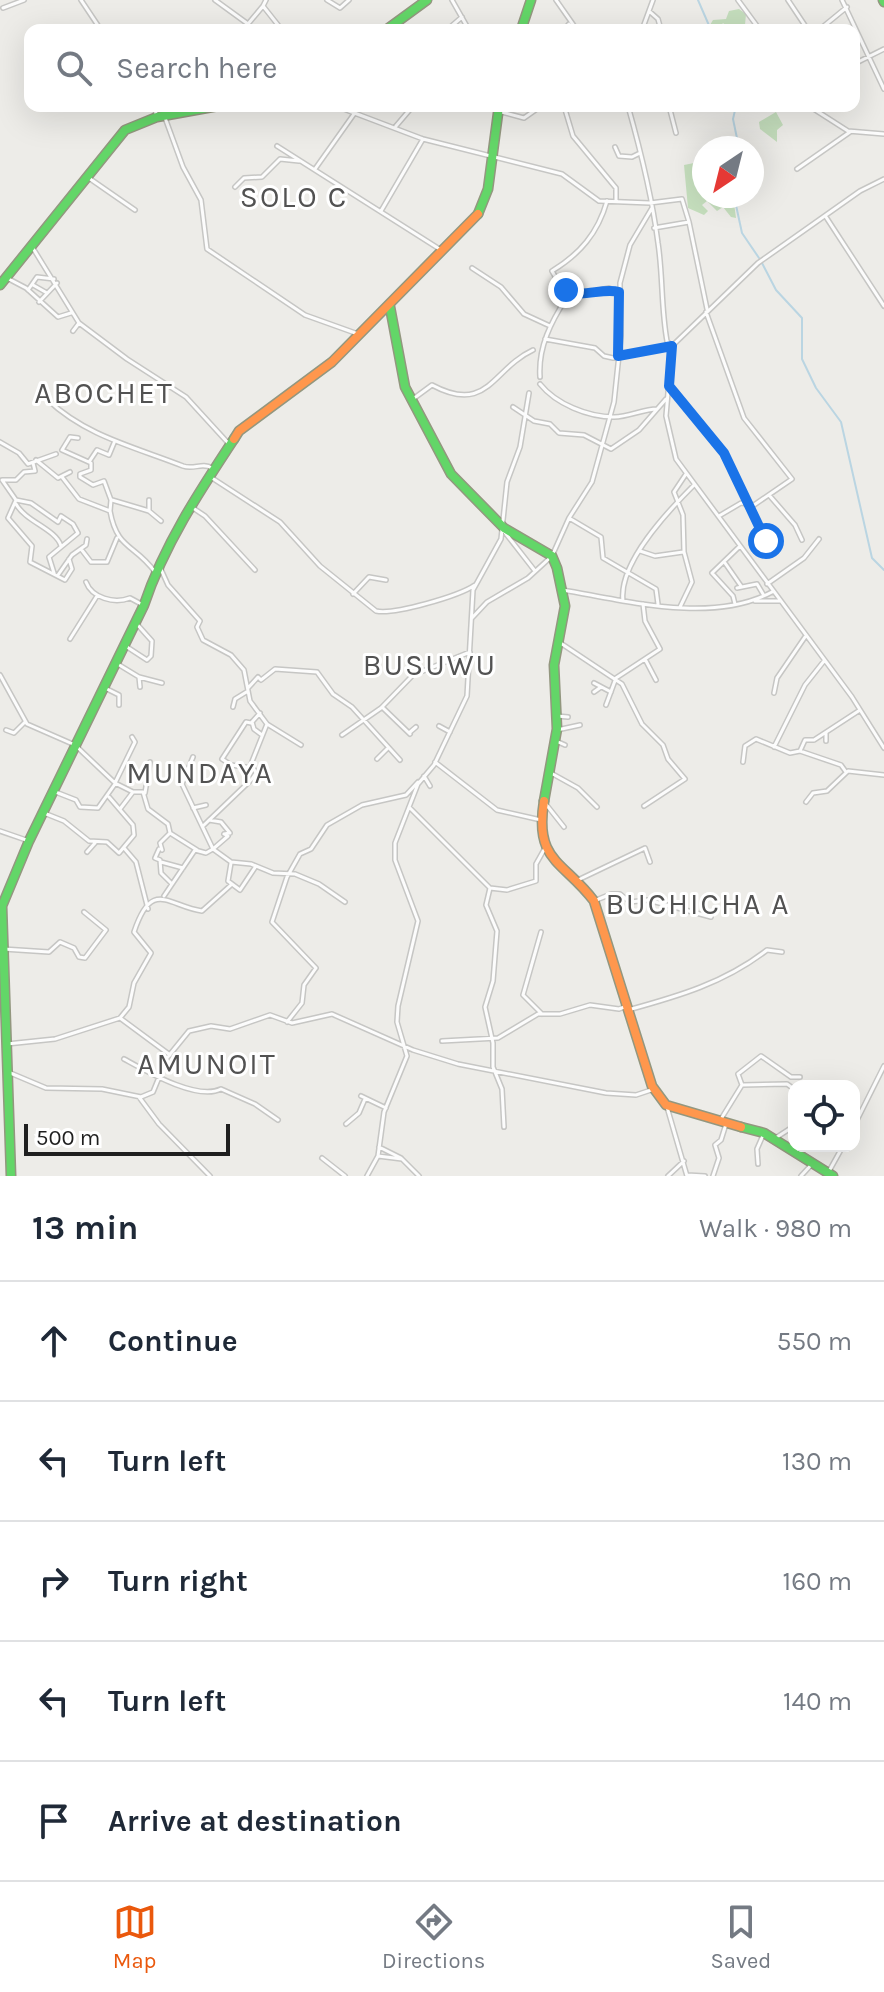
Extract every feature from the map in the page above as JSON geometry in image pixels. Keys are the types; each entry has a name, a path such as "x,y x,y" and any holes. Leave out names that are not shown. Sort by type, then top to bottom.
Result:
{"main road":[{"path":"394,24 427,0"},
{"path":"523,24 531,0"},
{"path":"3,279 125,130 161,116 184,112"},
{"path":"11,1176 4,1066 2,906 29,841 144,605 157,569 210,472 239,431 332,362 444,252 482,207 498,112"},
{"path":"390,307 411,401 451,474 504,529 552,556 565,606 553,677 557,730 561,743 541,820 545,848 556,866 578,880 594,901 638,1050 654,1089 666,1105 764,1133 831,1174"}],"street":[{"path":"3,8 24,0"},
{"path":"81,0 97,24"},
{"path":"215,0 248,24 266,0"},
{"path":"327,0 340,8 349,0"},
{"path":"452,0 466,24"},
{"path":"556,0 569,24"},
{"path":"644,24 653,0"},
{"path":"738,0 756,24"},
{"path":"788,0 804,24"},
{"path":"842,0 855,24"},
{"path":"263,6 277,24"},
{"path":"826,24 847,7"},
{"path":"649,11 659,24"},
{"path":"454,24 462,17"},
{"path":"860,35 884,89"},
{"path":"860,61 884,49"},
{"path":"158,112 201,200 207,249 305,315 358,334"},
{"path":"350,112 396,126 423,139 562,174 597,200 651,205 682,199 706,311 744,418 792,479 751,505 741,503 719,516"},
{"path":"396,126 408,112"},
{"path":"509,112 524,118 532,112"},
{"path":"566,112 573,136 616,188 616,201"},
{"path":"630,112 647,168 663,321 672,346 666,399 669,438 686,474 860,710 884,748"},
{"path":"671,112 676,133"},
{"path":"818,112 850,132 884,134"},
{"path":"315,169 354,114"},
{"path":"797,169 850,132"},
{"path":"381,211 423,139"},
{"path":"277,146 444,252"},
{"path":"615,147 619,156 632,157 640,153"},
{"path":"235,187 244,178 262,177 280,159 303,161"},
{"path":"86,175 135,210"},
{"path":"545,339 562,345 568,341 595,348 604,356 672,346 758,263 860,191 884,179"},
{"path":"573,294 566,290 552,271 577,254 599,225 607,201"},
{"path":"471,620 487,602 535,571 552,556 569,518 592,482 611,416 618,356 619,292 630,245 651,205"},
{"path":"826,217 884,306"},
{"path":"654,228 689,222"},
{"path":"31,245 79,323 186,397 229,444"},
{"path":"472,268 501,287 524,314 550,326"},
{"path":"28,290 37,277 55,281"},
{"path":"3,279 28,290 60,318 71,313"},
{"path":"39,302 55,281"},
{"path":"32,284 47,293"},
{"path":"540,377 545,339 567,297 609,288 619,292"},
{"path":"566,290 567,297"},
{"path":"73,331 79,323"},
{"path":"83,333 86,328"},
{"path":"411,401 432,385 468,396 483,392 500,374 533,350"},
{"path":"540,384 562,404 611,416 657,409"},
{"path":"669,386 712,436 751,505 766,541"},
{"path":"287,1022 302,1003 304,985 316,968 272,922 289,874 300,854 311,849 334,820 375,800 406,795 435,762 450,732 467,696 475,585 493,556 504,529 507,482 520,447 529,393"},
{"path":"513,407 525,416 550,424 559,433 584,435 603,446 616,447 666,399"},
{"path":"48,400 114,443 189,468 205,464 210,472 280,522 320,566 353,594 383,612 438,599 475,585"},
{"path":"78,438 70,437 62,450 77,460 89,462 93,468 80,474 80,477 93,485 104,481 111,500 110,511 117,538 107,562 91,562 81,549"},
{"path":"0,442 19,453 25,462 56,454"},
{"path":"89,462 97,450 109,455 114,443"},
{"path":"35,461 55,477 69,473 67,484"},
{"path":"35,461 35,471 24,472 16,480 2,480 31,522 58,538 61,546"},
{"path":"680,607 692,582 684,552 683,515 674,489 686,474"},
{"path":"62,477 84,503 110,511"},
{"path":"623,602 628,575 650,532 694,485"},
{"path":"769,495 802,540"},
{"path":"111,500 149,511 161,521"},
{"path":"149,500 149,511"},
{"path":"16,502 31,503 58,522 61,516 73,524 78,533 49,557 56,574"},
{"path":"16,502 8,518 32,546 30,562 68,578 72,563 69,559"},
{"path":"190,506 205,516 255,570"},
{"path":"569,518 601,537 603,558 656,589 658,604"},
{"path":"504,529 535,571"},
{"path":"117,538 157,569 200,621 197,627 203,640 231,655 244,670 250,701 267,724 301,745"},
{"path":"56,574 87,539"},
{"path":"762,596 766,583 804,558 819,539"},
{"path":"735,605 733,596 712,573 740,546"},
{"path":"640,551 655,556 684,552"},
{"path":"725,563 739,587 757,584 762,596"},
{"path":"353,594 369,577 386,580"},
{"path":"86,582 89,590 97,596 118,602 130,598 144,605"},
{"path":"563,590 623,602 680,607 779,601"},
{"path":"754,601 772,592"},
{"path":"70,639 97,596"},
{"path":"606,705 616,678 660,649 647,628 643,604"},
{"path":"124,645 147,660 151,656 152,641 135,622"},
{"path":"774,693 776,680 805,637"},
{"path":"559,642 616,678 628,693 642,724 663,745 668,759 685,779 644,806"},
{"path":"342,735 382,707 413,675 470,652"},
{"path":"645,659 656,680"},
{"path":"774,747 805,685 824,661"},
{"path":"116,663 139,677 162,683"},
{"path":"233,707 235,699 248,690 258,677 261,680 275,669 317,672 333,694 364,720 400,760"},
{"path":"0,675 25,722 75,745 115,783 133,792 145,793"},
{"path":"139,677 140,687"},
{"path":"594,683 611,692"},
{"path":"103,687 119,695 119,705"},
{"path":"594,692 601,687"},
{"path":"382,707 409,734 416,727"},
{"path":"800,751 805,740 814,740 860,710"},
{"path":"203,826 256,773 252,768 231,765 222,759 246,722 251,722 260,713"},
{"path":"557,716 568,717"},
{"path":"6,730 14,733 25,722"},
{"path":"251,722 262,735"},
{"path":"252,768 267,724"},
{"path":"557,730 580,725"},
{"path":"439,726 450,732"},
{"path":"826,733 826,741"},
{"path":"53,791 76,800 78,806 98,808 109,797 135,742 132,737"},
{"path":"743,762 745,746 752,740 790,753 800,751 841,765 846,772"},
{"path":"377,759 387,749"},
{"path":"193,757 181,780 213,849 231,862 289,874 319,884 345,902"},
{"path":"150,762 145,793 148,809 168,824 170,833 206,853 228,836 224,834 230,833 221,822 209,820"},
{"path":"435,762 497,810 541,820"},
{"path":"806,802 813,793 827,791 846,772 884,775"},
{"path":"551,773 578,788 597,807"},
{"path":"423,778 430,786"},
{"path":"367,1176 378,1156 387,1108 407,1052 397,1022 398,1006 418,921 395,860 395,843 423,778"},
{"path":"120,809 133,792"},
{"path":"43,812 64,821 95,843 107,842 119,853 134,832 109,797"},
{"path":"545,803 564,827"},
{"path":"193,808 206,805"},
{"path":"409,807 490,888 507,890 536,881 536,864 545,848"},
{"path":"0,831 29,841"},
{"path":"170,833 161,842 161,849 155,858 183,868"},
{"path":"87,852 95,843"},
{"path":"124,848 136,862 148,909"},
{"path":"578,880 645,848 650,862"},
{"path":"164,897 197,850"},
{"path":"161,862 161,873 171,883"},
{"path":"231,862 227,879 231,885 241,889 256,866"},
{"path":"6,1044 55,1039 120,1018 129,1007 134,983 151,953 134,932 156,899 164,897 202,911 231,885"},
{"path":"490,888 486,905 497,931 493,981 485,1007 492,1039 494,1070 502,1089 504,1127"},
{"path":"594,901 620,894 630,902 648,900 711,917"},
{"path":"3,949 49,952 60,942 73,947 79,957 85,958 106,930 84,912"},
{"path":"541,932 523,995 542,1014"},
{"path":"442,1041 492,1039 542,1014 560,1014 590,1005 619,1009 659,1003 734,975 767,950 782,952"},
{"path":"4,1066 46,1088 102,1089 139,1097 153,1092 170,1055 186,1033 196,1028 230,1029 270,1015 287,1022 303,1022 332,1014 404,1046 458,1064 606,1093 636,1095 654,1089"},
{"path":"120,1018 170,1055"},
{"path":"713,1176 719,1158 715,1145 723,1135 724,1120 742,1085 738,1074 761,1056 791,1077 800,1077"},
{"path":"124,1059 159,1078 190,1089 216,1092 221,1089 255,1104 278,1120"},
{"path":"861,1113 884,1066"},
{"path":"742,1085 788,1085"},
{"path":"139,1097 159,1124 210,1176"},
{"path":"346,1124 359,1113 363,1097 387,1108"},
{"path":"666,1105 687,1176 705,1176"},
{"path":"774,1139 788,1130"},
{"path":"758,1164 757,1149 764,1133"},
{"path":"379,1147 417,1166"},
{"path":"831,1174 840,1152"},
{"path":"378,1156 402,1159 419,1176"},
{"path":"322,1158 345,1176"},
{"path":"668,1176 684,1161"},
{"path":"801,1176 813,1164"}],"green space":[{"path":"739,9 746,14 745,24 711,24 713,20 726,19 729,11"},
{"path":"776,112 783,125 777,130 777,142 760,129 759,122"},
{"path":"692,163 692,208 705,208 708,211 704,215 688,208 684,165"},
{"path":"724,208 735,208 736,218"}],"waterway":[{"path":"698,0 708,24"},
{"path":"735,112 737,136"},
{"path":"737,208 742,233 759,258"},
{"path":"762,263 776,290 802,318 802,359 816,388 841,422 872,558 884,570"}],"traffic: fast":[{"path":"394,24 427,0"},
{"path":"523,24 531,0"},
{"path":"0,285 125,130 157,117 185,112"},
{"path":"478,214 488,189 498,112"},
{"path":"390,307 405,387 451,474 504,528 552,556 557,568 565,606 554,665 557,729 544,801"},
{"path":"11,1176 2,906 29,841 144,605 172,540 234,439"},
{"path":"741,1127 764,1133 833,1176"}],"traffic: slow":[{"path":"234,439 239,431 332,362 478,214"},
{"path":"544,801 543,837 554,859 594,901 652,1086 666,1105 741,1127"}],"district":[{"name":"SOLO C","path":"294,197"},
{"name":"ABOCHET","path":"104,393"},
{"name":"BUSUWU","path":"430,665"},
{"name":"MUNDAYA","path":"200,773"},
{"name":"BUCHICHA A","path":"698,904"},
{"name":"AMUNOIT","path":"207,1064"}],"route":[{"path":"566,290 573,294 609,288 619,292 621,336 618,356 672,346 669,386 688,405 724,453 746,492 766,541"}]}
